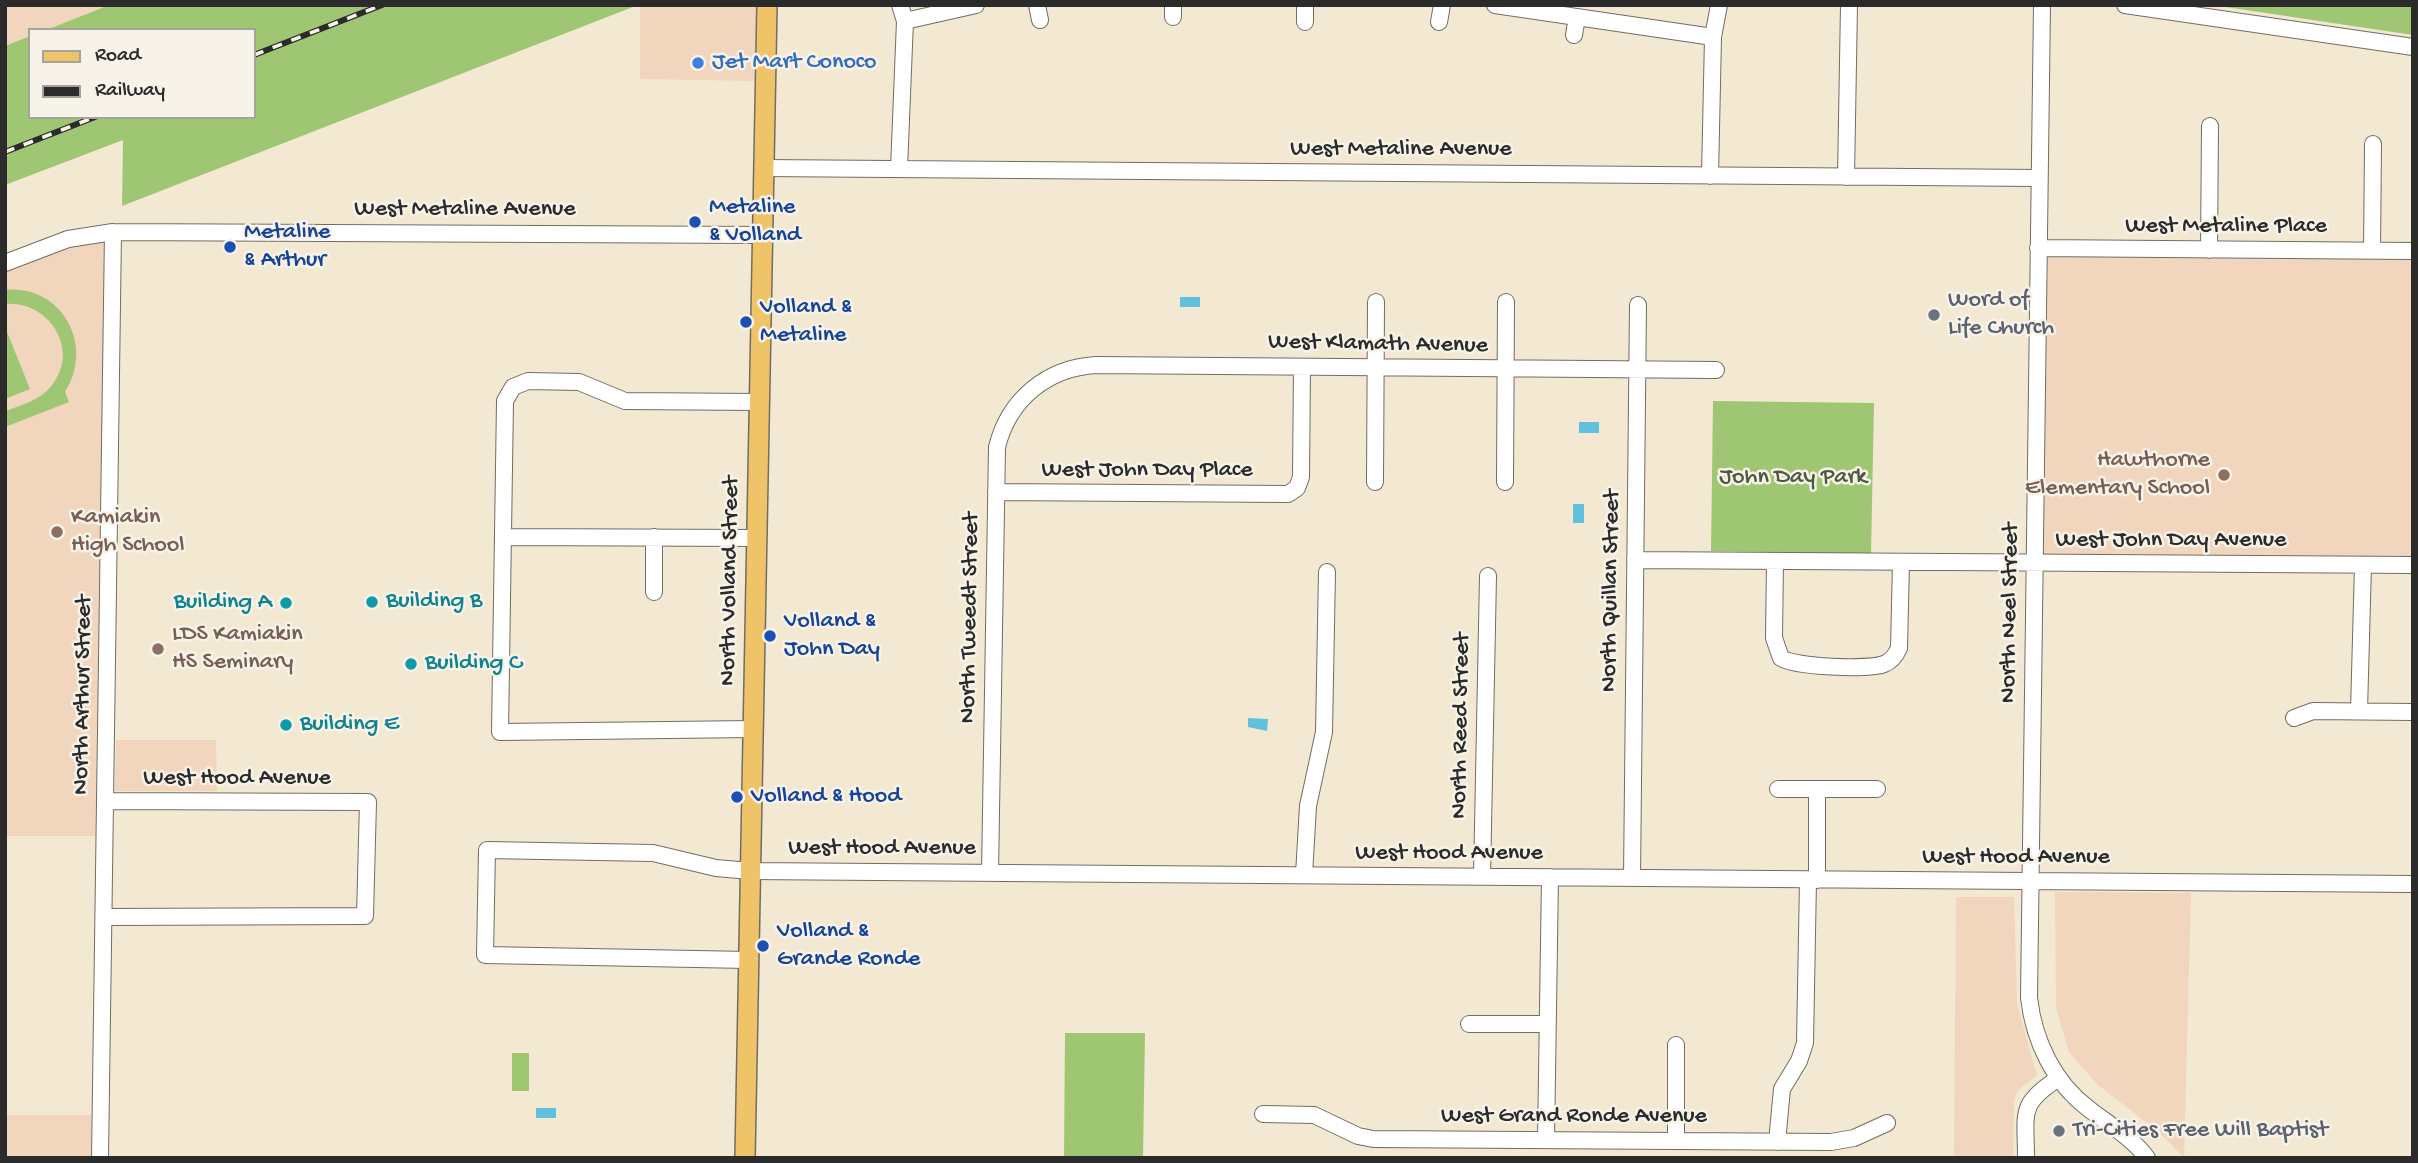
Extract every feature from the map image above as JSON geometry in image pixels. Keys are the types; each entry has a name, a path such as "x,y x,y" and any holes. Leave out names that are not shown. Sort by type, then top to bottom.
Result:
{"main road":[{"name":"North Volland Street","path":"745,1158 767,5"}],"street":[{"path":"899,169 905,22 900,5"},
{"path":"905,22 975,5"},
{"path":"1305,5 1305,22"},
{"path":"1439,22 1442,5"},
{"path":"1495,5 1713,37"},
{"path":"1710,176 1713,37 1719,5"},
{"path":"1846,177 1849,5"},
{"name":"North Neel Street","path":"2042,5 2029,881 2030,1011 2037,1038 2059,1078 2080,1102 2123,1133 2147,1158"},
{"path":"2125,5 2413,47"},
{"path":"1574,35 1577,17"},
{"path":"2208,250 2210,126"},
{"path":"2372,251 2373,144"},
{"name":"West Metaline Avenue","path":"763,168 2039,178"},
{"name":"West Metaline Avenue","path":"5,263 68,239 113,232 761,235"},
{"name":"North Arthur Street","path":"100,1158 113,232"},
{"name":"West Metaline Place","path":"2038,248 2413,251"},
{"path":"1375,482 1376,302"},
{"path":"1505,482 1506,302"},
{"name":"North Quillan Street","path":"1632,878 1637,304"},
{"name":"West Klamath Avenue","path":"1043,380 1070,369 1096,365 1716,370"},
{"name":"West John Day Place","path":"996,492 1284,495 1297,488 1301,477 1302,367"},
{"name":"North Tweedt Street","path":"990,873 997,447 1005,424 1020,401 1043,380"},
{"path":"752,729 500,732 505,401 513,387 528,381 571,381 625,401 758,402"},
{"path":"504,537 756,538"},
{"path":"654,537 654,592"},
{"name":"West John Day Avenue","path":"1635,560 2413,565"},
{"path":"1775,561 1774,646 1781,658 1795,664 1876,665 1893,658 1899,648 1901,562"},
{"path":"2359,711 2363,565"},
{"path":"1304,876 1308,806 1324,732 1327,572"},
{"name":"North Reed Street","path":"1482,877 1488,576"},
{"path":"2294,718 2313,711 2413,712"},
{"path":"1778,789 1877,789"},
{"path":"1777,1142 1782,1089 1799,1061 1805,1042 1817,789"},
{"name":"West Hood Avenue","path":"104,917 365,916 368,802 105,801"},
{"name":"West Hood Avenue","path":"748,960 485,955 487,850 653,853 716,868 750,871 2413,884"},
{"path":"1546,1140 1550,877"},
{"path":"1469,1024 1547,1024"},
{"path":"1676,1045 1676,1141"},
{"path":"2026,1158 2026,1114 2030,1100 2059,1078"},
{"name":"West Grand Ronde Avenue","path":"1263,1114 1314,1115 1358,1136 1373,1139 1844,1141 1887,1123"}],"shaded area":[{"path":"5,5 108,5 51,28 28,28 28,37 5,46"},
{"path":"640,5 756,5 756,81 640,79"},
{"name":"Kamiakin High School","path":"113,232 105,836 5,836 5,271"},
{"name":"Hawthorne Elementary School","path":"2038,248 2413,251 2413,565 2034,563"},
{"path":"116,740 216,740 217,791 115,791"},
{"path":"2055,892 2191,893 2184,1158 2159,1132 2098,1085 2069,1052 2056,1008"},
{"path":"1956,897 2014,897 2017,1003 2037,1076 2018,1090 2014,1101 2013,1158 1954,1158"},
{"path":"5,1115 91,1115 91,1158 5,1158"}],"green space":[{"path":"109,5 638,5 122,206 123,140 5,185 5,46 28,37 28,119 256,119 256,28 51,28"},
{"path":"2212,5 2413,5 2413,35"},
{"path":"5,290 25,291 43,297 57,308 68,322 74,338 76,356 73,374 65,392 69,402 5,427 5,411 31,401 48,390 60,371 63,357 56,330 46,318 21,305 5,304"},
{"path":"5,327 30,389 5,399"},
{"name":"John Day Park","path":"1713,401 1874,403 1871,554 1711,551"},
{"path":"1065,1033 1145,1033 1143,1158 1064,1158"},
{"path":"512,1053 529,1053 529,1091 512,1091"}],"water":[{"path":"1180,297 1200,297 1200,307 1180,307"},
{"path":"1579,422 1599,422 1599,433 1579,433"},
{"path":"1573,504 1584,504 1584,523 1573,523"},
{"path":"1248,718 1268,719 1267,731 1248,727"},
{"path":"536,1108 556,1108 556,1118 536,1118"}],"railway":[{"path":"256,54 382,5"},
{"path":"5,152 90,119"}],"place":[{"name":"Jet Mart Conoco","path":"698,63"},
{"name":"Metaline & Volland","path":"695,222"},
{"name":"Metaline & Arthur","path":"230,247"},
{"name":"Word of Life Church","path":"1934,315"},
{"name":"Volland & Metaline","path":"746,322"},
{"name":"Hawthorne Elementary School","path":"2224,475"},
{"name":"Kamiakin High School","path":"57,532"},
{"name":"Building B","path":"372,602"},
{"name":"Building A","path":"286,603"},
{"name":"Volland & John Day","path":"770,636"},
{"name":"LDS Kamiakin HS Seminary","path":"158,649"},
{"name":"Building C","path":"411,664"},
{"name":"Building E","path":"286,725"},
{"name":"Volland & Hood","path":"737,797"},
{"name":"Volland & Grande Ronde","path":"763,946"},
{"name":"Tri-Cities Free Will Baptist","path":"2059,1131"}]}
